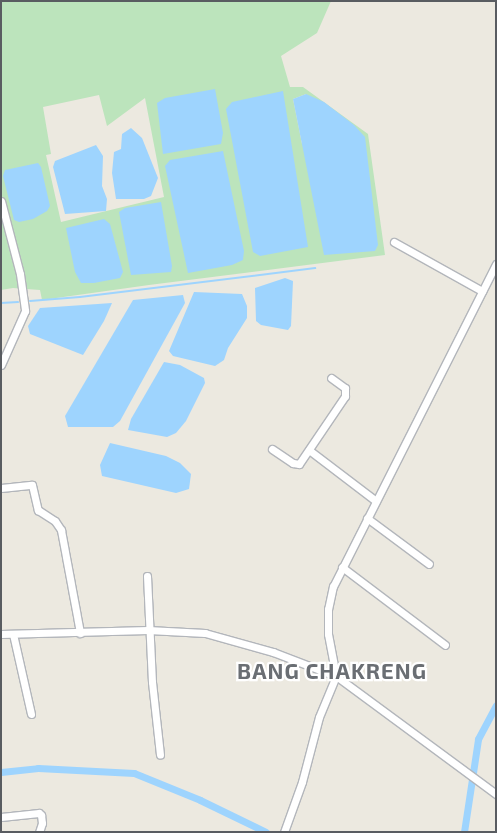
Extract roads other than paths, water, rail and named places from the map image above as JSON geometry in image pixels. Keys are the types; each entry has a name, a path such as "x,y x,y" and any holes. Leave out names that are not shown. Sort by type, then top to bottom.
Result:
{"street":[{"path":"1,201 20,274 25,311 1,366"},
{"path":"394,242 482,291"},
{"path":"286,828 319,717 336,676 328,634 328,609 333,586 496,264"},
{"path":"272,450 297,464 309,450 345,396 345,388 331,378"},
{"path":"309,450 376,501"},
{"path":"1,488 32,486 38,510 55,521 61,530 80,633"},
{"path":"367,518 429,564"},
{"path":"342,567 444,645"},
{"path":"147,576 148,630 160,755"},
{"path":"1,634 148,630 205,633 273,652 336,676 496,794"},
{"path":"13,634 31,714"},
{"path":"1,817 39,813 42,823 38,832"}],"water":[{"path":"215,89 223,133 221,144 163,154 157,103 165,98"},
{"path":"283,91 308,247 260,256 253,252 226,109 232,102"},
{"path":"306,94 324,102 354,125 365,137 378,245 375,251 324,255 293,99"},
{"path":"131,128 142,138 158,178 151,196 144,199 116,199 112,173 114,152 121,149 122,134"},
{"path":"96,145 103,156 102,186 107,199 106,211 65,214 53,167 55,161"},
{"path":"223,151 244,251 243,260 232,265 188,273 165,166 170,160"},
{"path":"38,163 41,167 50,206 47,211 33,219 19,222 14,220 3,176 5,170"},
{"path":"161,202 172,266 171,272 131,275 119,212 125,208"},
{"path":"104,219 110,224 123,272 120,278 94,283 81,283 75,272 66,228"},
{"path":"285,278 293,281 291,326 288,330 261,325 256,321 255,288"},
{"path":"194,292 242,294 247,306 247,318 228,348 224,360 215,366 173,356 169,351"},
{"path":"183,295 185,303 120,421 113,427 68,427 65,416 133,300"},
{"path":"112,303 104,321 83,355 30,334 28,326 40,308"},
{"path":"164,362 180,365 204,378 205,383 186,421 176,433 167,437 128,430 131,419"},
{"path":"110,443 166,456 180,463 191,474 189,489 176,493 102,476 100,465"}],"waterway":[{"path":"30,301 80,297 315,268"},
{"path":"1,303 18,302"},
{"path":"464,832 478,739 496,705"},
{"path":"1,772 38,768 134,773 200,800 266,832"}],"district":[{"name":"BANG CHAKRENG","path":"332,671"}]}
